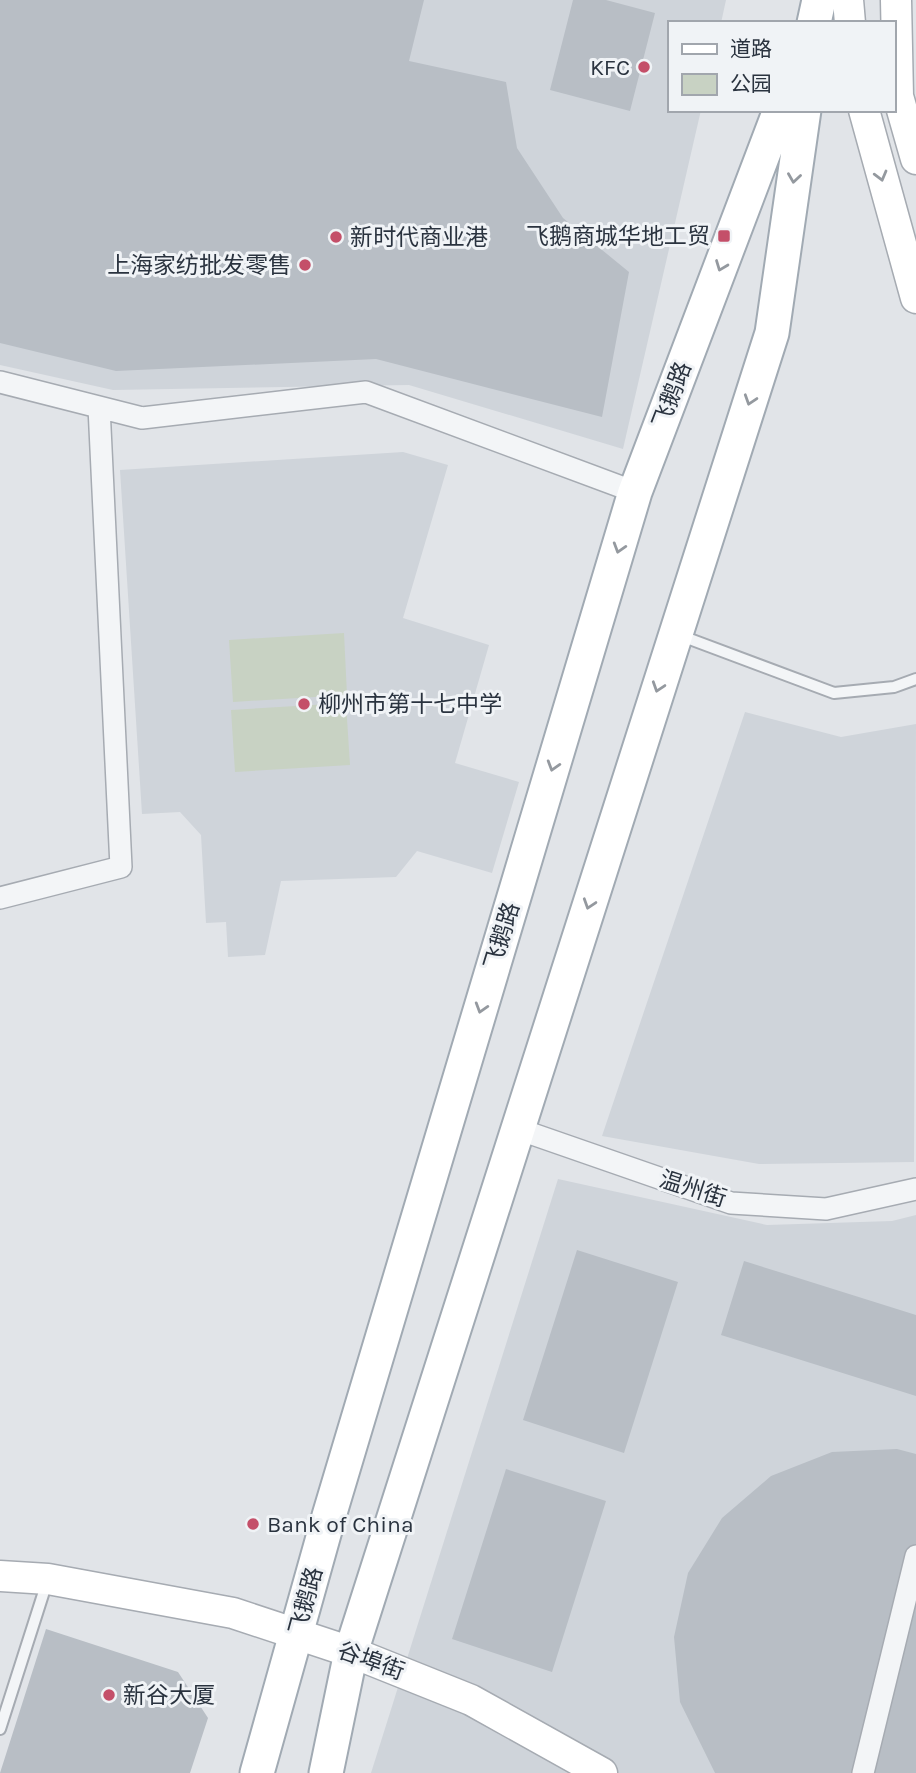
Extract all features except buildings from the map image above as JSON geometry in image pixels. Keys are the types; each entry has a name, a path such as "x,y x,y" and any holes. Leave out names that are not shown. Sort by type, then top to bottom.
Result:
{"main road":[{"name":"飞鹅路","path":"257,1773 333,1503 635,492 779,112"},
{"path":"326,1773 351,1652 772,333 804,112"},
{"path":"245,1773 298,1635"}],"street":[{"path":"848,0 850,21"},
{"path":"896,0 898,96 916,159"},
{"path":"865,112 916,298"},
{"path":"0,382 142,418 366,393 635,492"},
{"path":"0,898 121,867 99,407"},
{"name":"温州街","path":"518,1129 732,1203 826,1209 916,1189"},
{"path":"863,1773 916,1556"},
{"name":"谷埠街","path":"0,1576 48,1579 233,1613 351,1652 471,1700 602,1773"}],"lane":[{"path":"675,633 834,693 894,687 916,679"},
{"path":"0,1729 48,1579"}],"shaded area":[{"name":"新时代商业港","path":"0,0 726,0 721,21 668,21 668,112 701,112 623,449 409,385 113,390 0,365"},
{"name":"柳州市第十七中学","path":"403,452 448,465 403,618 489,645 455,763 519,782 492,873 417,851 396,877 281,881 265,955 228,957 226,922 206,923 201,835 180,812 142,814 120,470"},
{"path":"745,712 841,737 916,724 914,1162 759,1164 602,1136"},
{"path":"558,1179 767,1225 892,1221 916,1215 916,1773 371,1773"}],"green space":[{"path":"344,633 347,695 233,702 229,640"},
{"path":"346,703 350,765 235,772 231,710"}],"place":[{"name":"KFC","path":"644,67"},
{"name":"飞鹅商城华地工贸","path":"724,236"},
{"name":"新时代商业港","path":"336,237"},
{"name":"上海家纺批发零售","path":"305,265"},
{"name":"柳州市第十七中学","path":"304,704"},
{"name":"Bank of China","path":"253,1524"},
{"name":"新谷大厦","path":"109,1695"}]}
